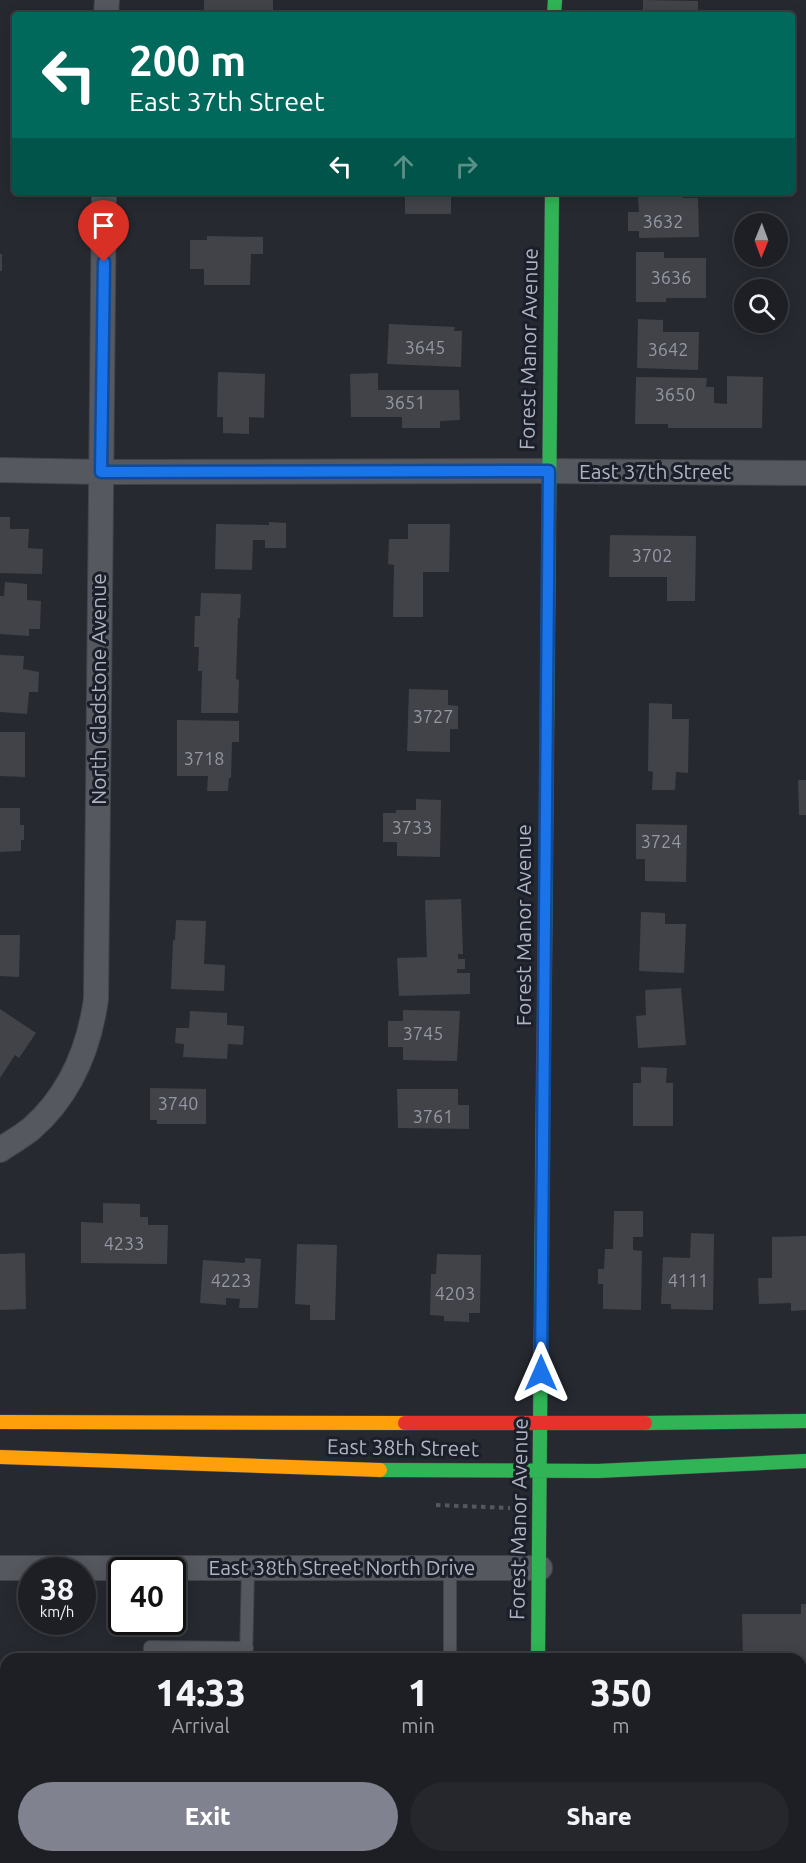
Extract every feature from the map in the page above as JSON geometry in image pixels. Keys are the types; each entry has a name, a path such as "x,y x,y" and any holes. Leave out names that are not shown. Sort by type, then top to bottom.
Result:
{"main road":[{"name":"Forest Manor Avenue","path":"538,1653 552,195"},
{"name":"East 38th Street","path":"0,1422 541,1424 806,1421"},
{"name":"East 38th Street","path":"0,1457 380,1470 540,1471 597,1471 806,1461"}],"street":[{"name":"North Gladstone Avenue","path":"0,1150 20,1138 40,1121 73,1078 84,1052 94,1017 97,986 104,195"},
{"name":"East 37th Street","path":"0,471 806,473"},
{"name":"East 38th Street North Drive","path":"0,1568 540,1569"}],"lane":[{"path":"247,1653 248,1568"},
{"path":"450,1568 450,1653"},
{"path":"150,1653 150,1647 233,1653"}],"building":[{"path":"204,0 273,0 273,12 204,12"},
{"path":"643,0 698,1 698,12 643,12"},
{"path":"405,195 451,195 451,214 405,214"},
{"path":"667,195 682,195 683,198 698,198 699,237 639,238 639,231 628,231 628,212 639,212 638,197 667,197"},
{"path":"207,236 263,237 263,254 251,254 250,285 204,285 204,269 190,269 190,240 207,240"},
{"path":"636,252 664,252 664,258 706,258 706,298 666,298 666,302 636,302"},
{"path":"0,254 2,254 2,271 0,271"},
{"path":"638,319 663,320 663,332 699,332 698,370 637,368"},
{"path":"389,324 455,327 454,331 462,331 461,367 387,364"},
{"path":"218,372 265,374 264,418 249,417 249,434 223,433 223,417 217,417"},
{"path":"378,373 378,390 459,390 460,420 440,421 440,428 402,428 402,417 351,417 350,374"},
{"path":"727,376 763,377 762,428 668,428 668,424 635,424 636,377 707,378 706,387 714,387 714,403 727,404"},
{"path":"0,517 10,517 10,529 29,529 28,548 43,549 42,574 0,573"},
{"path":"269,522 286,523 286,548 265,548 265,540 253,540 252,570 215,569 216,524 269,525"},
{"path":"408,524 450,524 449,572 423,572 423,617 393,617 394,565 388,564 389,539 408,539"},
{"path":"610,535 696,536 695,601 667,601 667,577 609,577"},
{"path":"5,582 27,584 27,600 41,601 40,629 29,629 29,636 0,634 0,596 4,596"},
{"path":"201,593 241,594 236,679 239,680 238,713 201,713 202,671 198,671 199,647 194,647 195,616 200,616"},
{"path":"0,655 24,656 23,669 39,672 38,692 29,692 27,714 0,712"},
{"path":"409,689 448,690 448,705 458,706 458,729 450,729 450,752 407,751"},
{"path":"649,703 672,704 672,719 689,719 688,773 676,772 675,790 652,790 653,772 648,771"},
{"path":"177,720 239,721 239,742 232,742 231,778 229,778 228,791 207,791 208,776 177,776"},
{"path":"0,732 25,732 25,777 0,776"},
{"path":"798,780 806,780 806,815 799,815"},
{"path":"416,799 441,800 440,857 397,856 397,842 383,842 383,813 396,813 396,810 416,810"},
{"path":"0,808 20,808 20,825 24,825 21,851 0,852"},
{"path":"636,824 687,825 686,882 645,881 645,859 636,859"},
{"path":"461,899 463,954 458,954 458,959 465,959 465,969 457,969 457,973 470,973 470,994 399,996 397,958 427,957 425,900"},
{"path":"641,912 665,913 665,924 686,924 684,973 639,971"},
{"path":"176,920 206,921 204,964 225,965 224,991 171,989"},
{"path":"0,935 20,935 19,977 0,976"},
{"path":"681,988 686,1045 638,1048 636,1016 646,1015 645,990"},
{"path":"0,1009 36,1033 19,1058 15,1055 0,1078"},
{"path":"403,1010 460,1011 457,1061 403,1060 403,1047 388,1047 388,1021 403,1021"},
{"path":"190,1011 227,1013 227,1025 244,1026 243,1045 228,1044 227,1059 183,1057 184,1044 175,1043 176,1028 189,1028"},
{"path":"641,1067 667,1068 666,1083 673,1083 673,1126 633,1126 633,1083 641,1083"},
{"path":"150,1088 206,1089 206,1124 157,1124 157,1120 150,1120"},
{"path":"397,1089 458,1089 458,1105 469,1105 469,1129 398,1128"},
{"path":"103,1203 140,1204 140,1217 148,1217 148,1225 168,1225 167,1264 81,1263 81,1222 103,1223"},
{"path":"614,1211 643,1211 643,1237 633,1237 633,1250 642,1251 641,1310 603,1309 603,1284 598,1284 598,1269 604,1269 605,1249 613,1249"},
{"path":"691,1233 714,1234 713,1310 671,1309 671,1304 661,1304 663,1257 690,1258"},
{"path":"806,1236 806,1310 791,1311 791,1303 759,1304 758,1278 772,1278 772,1237"},
{"path":"297,1244 337,1245 335,1320 310,1320 310,1305 295,1304"},
{"path":"25,1253 26,1309 0,1310 0,1254"},
{"path":"437,1254 481,1255 480,1313 469,1313 469,1322 444,1321 444,1316 430,1315 431,1274 436,1274"},
{"path":"245,1258 261,1259 258,1308 239,1308 240,1299 226,1298 226,1305 200,1303 203,1260 245,1263"},
{"path":"801,1604 806,1604 806,1653 743,1653 742,1614 801,1614"}],"traffic: fast":[{"path":"554,12 555,0"},
{"path":"545,951 552,195"},
{"path":"538,1653 543,1092"},
{"path":"645,1423 806,1421"},
{"path":"380,1470 598,1471 806,1461"}],"traffic: slow":[{"path":"0,1422 405,1423"},
{"path":"0,1457 380,1470"}],"traffic: jam":[{"path":"543,1092 545,951"},
{"path":"405,1423 645,1423"}],"route":[{"path":"104,262 101,472 549,471 541,1373"}]}
